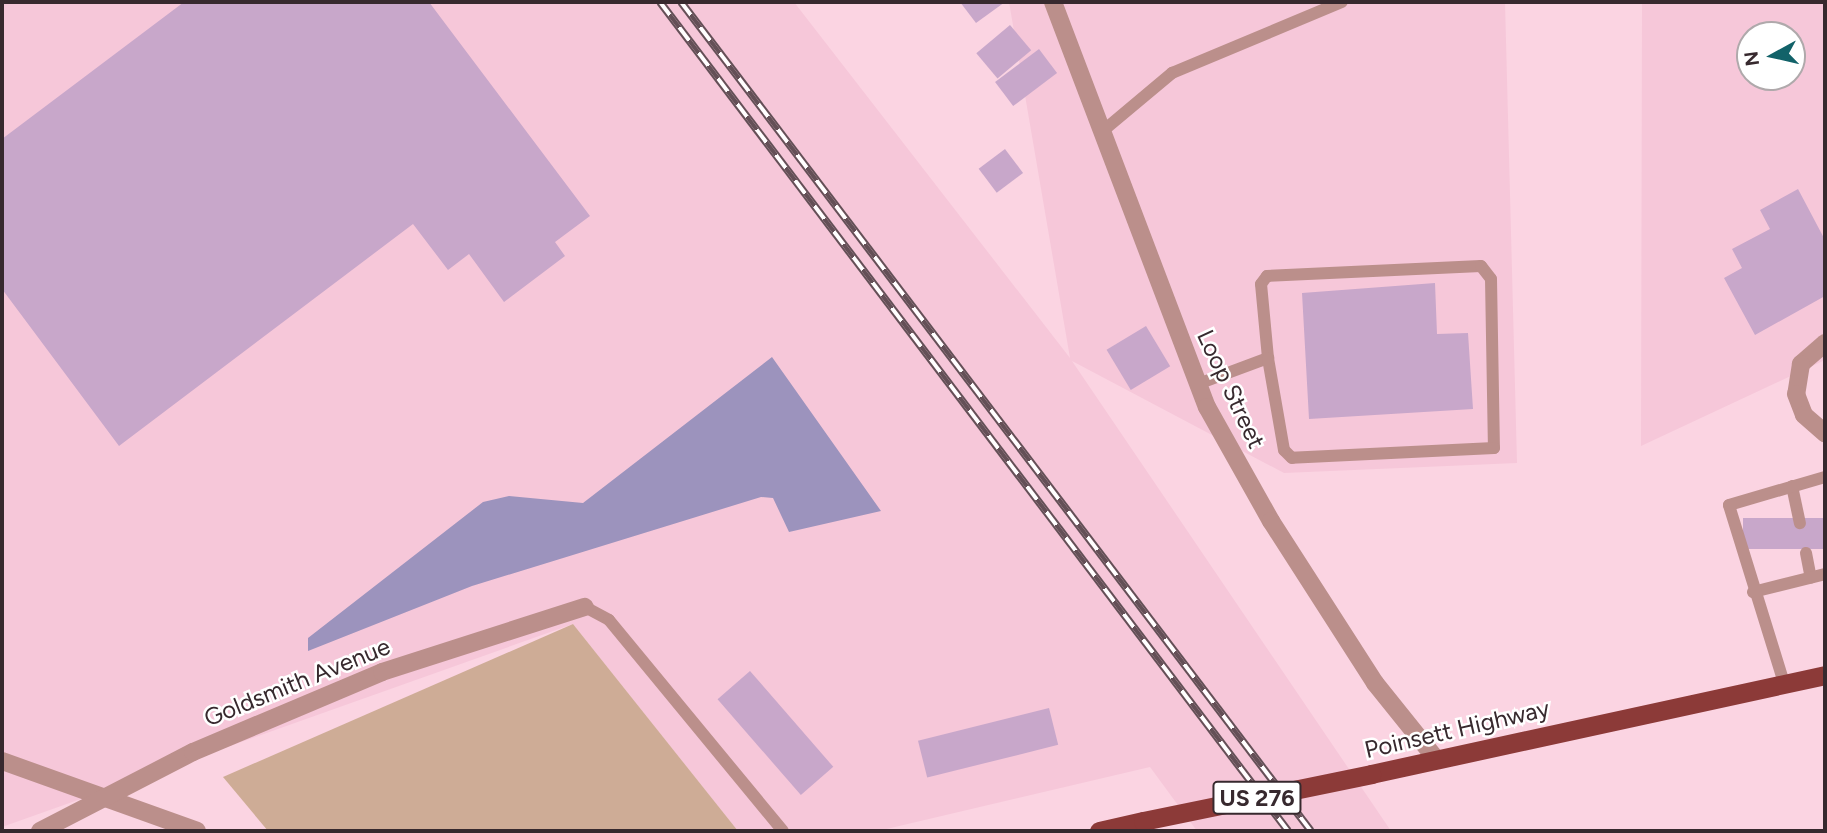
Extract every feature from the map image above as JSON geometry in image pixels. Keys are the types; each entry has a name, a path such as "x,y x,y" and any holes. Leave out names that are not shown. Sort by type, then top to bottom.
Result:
{"highway":[{"name":"Poinsett Highway","path":"1098,831 1825,675"}],"street":[{"name":"Loop Street","path":"1053,2 1104,130 1198,384 1271,521 1375,683 1436,759"},
{"path":"1825,343 1801,364 1796,394 1804,415 1825,433"},
{"name":"Goldsmith Avenue","path":"40,831 193,752 382,673 585,607"},
{"path":"2,761 197,831"}],"lane":[{"path":"1104,130 1172,73 1342,2"},
{"path":"1481,266 1491,279 1494,448 1292,458 1284,450 1268,358 1261,284 1267,276 1481,266"},
{"path":"1198,384 1268,358"},
{"path":"1784,683 1753,592 1729,505 1825,477"},
{"path":"1792,486 1800,523"},
{"path":"1806,553 1811,578"},
{"path":"1753,592 1825,574"},
{"path":"585,607 609,620 783,831"}],"shaded area":[{"path":"2,2 794,2 1070,358 1009,2 1505,2 1517,463 1284,473 1072,361 1391,831 1197,831 1150,767 878,831 738,831 573,624 2,827"},
{"path":"1642,2 1825,2 1825,360 1641,446"},
{"path":"772,357 881,511 789,532 773,498 761,497 472,586 308,651 308,638 483,502 509,496 583,503"},
{"path":"573,624 738,831 268,831 223,777"}],"building":[{"path":"184,2 429,2 590,216 555,242 565,256 504,302 469,254 448,270 413,224 119,446 2,289 2,139"},
{"path":"960,2 1005,2 976,23"},
{"path":"1010,25 1031,50 998,79 976,53"},
{"path":"1039,49 1057,73 1013,106 995,82"},
{"path":"1005,149 1023,173 997,193 979,169"},
{"path":"1798,189 1825,240 1825,296 1755,335 1724,278 1742,268 1732,249 1770,229 1760,210"},
{"path":"1435,283 1437,334 1468,333 1473,409 1309,419 1302,293"},
{"path":"1146,326 1170,366 1131,390 1107,350"},
{"path":"1743,518 1825,518 1825,549 1743,549"},
{"path":"750,671 833,767 801,795 718,699"},
{"path":"1049,708 1058,745 927,778 918,741"}],"railway":[{"path":"660,2 1288,831"},
{"path":"681,2 1311,831"}]}
